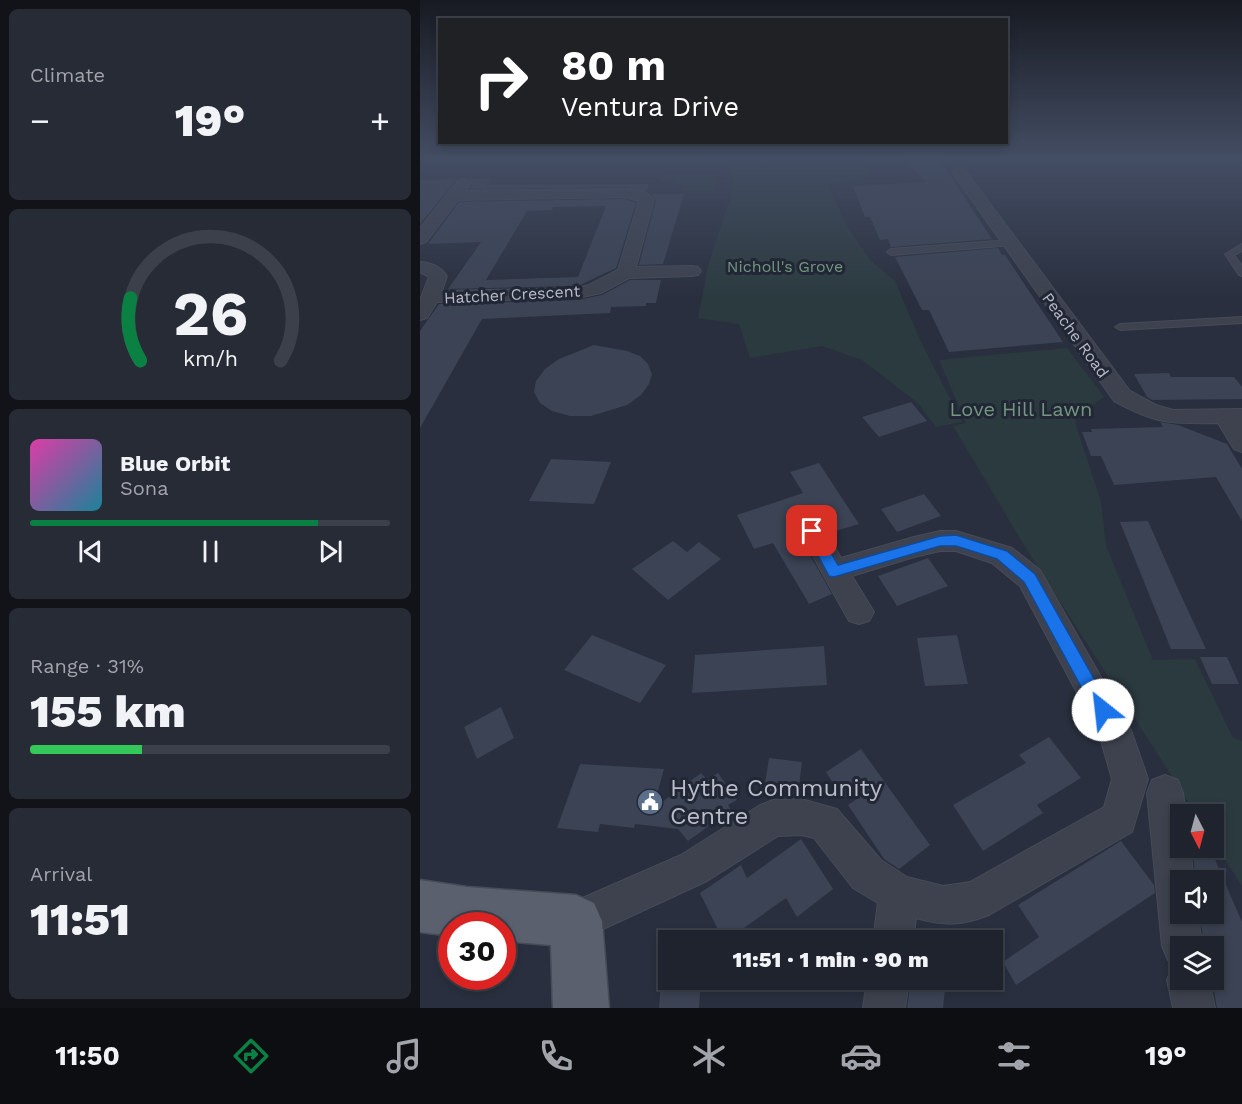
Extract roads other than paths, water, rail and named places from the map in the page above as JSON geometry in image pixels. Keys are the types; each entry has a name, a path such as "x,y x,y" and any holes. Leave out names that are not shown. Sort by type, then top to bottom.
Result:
{"main road":[{"path":"420,906 467,913 576,921 581,1008"}],"street":[{"path":"420,239 447,204"},
{"path":"626,273 646,204"},
{"name":"Peache Road","path":"983,204 1122,396 1148,410 1172,417 1234,416"},
{"path":"420,267 429,268 438,276 431,297 420,314"},
{"name":"Hatcher Crescent","path":"431,297 578,293 595,289 626,273 692,271"},
{"path":"1234,416 1242,444"},
{"path":"812,531 859,612"},
{"path":"576,921 694,868 773,818 801,817 824,822 867,874 899,894 943,906 975,901 1119,819 1130,779 1114,730 1030,578 1002,555 956,541 940,541 834,572"},
{"path":"1165,793 1181,936"},
{"path":"894,930 899,894"},
{"path":"884,1008 887,990"},
{"path":"1190,990 1194,1008"}],"lane":[{"path":"891,252 1010,243"},
{"path":"1242,247 1229,254 1242,273"},
{"path":"1120,327 1242,320"}],"place":[{"name":"Hythe Community Centre","path":"650,802"}],"park label":[{"name":"Nicholl's Grove","path":"785,266"},
{"name":"Love Hill Lawn","path":"1021,409"}]}
